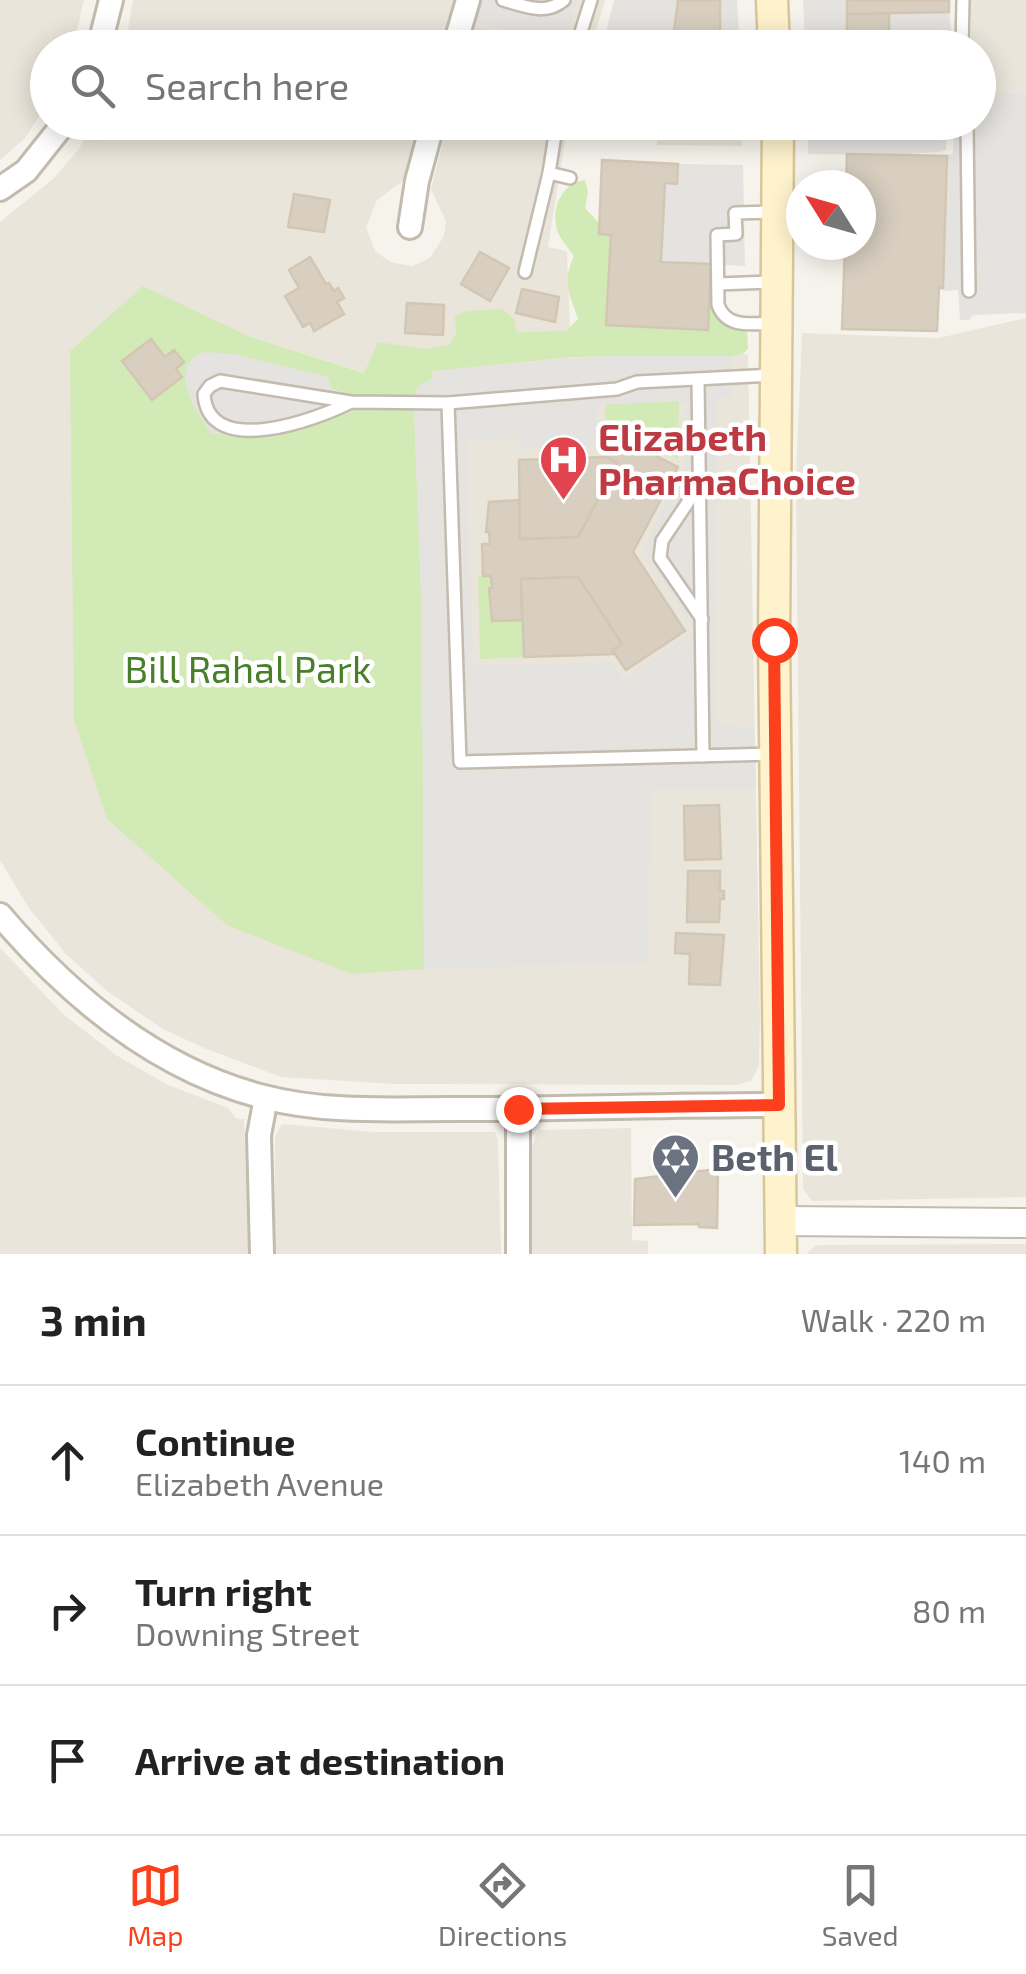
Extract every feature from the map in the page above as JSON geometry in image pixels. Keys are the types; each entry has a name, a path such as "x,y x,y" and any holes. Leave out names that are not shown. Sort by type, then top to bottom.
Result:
{"main road":[{"path":"772,0 773,30"},
{"path":"778,140 774,640 782,1254"}],"street":[{"path":"103,30 111,0"},
{"path":"459,30 468,0"},
{"path":"0,190 26,171 51,140"},
{"path":"410,227 429,140"},
{"path":"0,915 59,980 106,1018 184,1066 266,1098 382,1109 779,1105"},
{"path":"262,1254 259,1135 266,1098"},
{"path":"518,1109 518,1254"},
{"path":"782,1221 1026,1223"}],"lane":[{"path":"503,0 539,9 550,9 564,0"},
{"path":"582,30 591,0"},
{"path":"962,30 963,0"},
{"path":"525,272 554,140"},
{"path":"968,140 969,291"},
{"path":"549,173 570,178"},
{"path":"776,323 738,324 726,319 718,305 717,234 736,234 735,212 778,212"},
{"path":"718,284 777,282"},
{"path":"351,402 320,418 244,432 216,421 204,402 204,394 220,381 351,402 448,403 617,389 637,382 775,375"},
{"path":"698,380 703,756"},
{"path":"448,403 460,762 778,754"},
{"path":"700,484 662,541 660,558 702,619"}],"shaded area":[{"path":"0,0 84,0 77,30 30,30 30,130 0,160"},
{"path":"133,0 454,0 446,30 128,30"},
{"path":"482,0 578,0 569,30 501,30 475,23"},
{"path":"578,0 605,0 596,30 569,30"},
{"path":"614,0 678,0 674,30 606,30"},
{"path":"720,0 737,0 739,30 720,30"},
{"path":"803,0 847,0 847,30 804,30"},
{"path":"971,0 1026,0 1026,92 996,93 996,30 971,30"},
{"path":"949,12 951,30 889,30 889,14"},
{"path":"475,23 500,30 473,30"},
{"path":"1026,92 1026,313 973,315 969,320 960,320 958,290 943,291 947,157 953,153 954,140 996,140 996,93"},
{"path":"84,140 416,140 404,180 377,200 366,227 375,251 390,262 412,266 430,258 444,236 446,221 431,189 444,140 565,140 548,247 567,251 571,357 748,354 760,1017 759,1066 751,1081 737,1085 396,1084 281,1077 163,1029 107,991 65,953 29,908 0,860 0,222 53,179","holes":["248,336 384,379 107,819"]},
{"path":"657,140 742,140 742,146 657,145"},
{"path":"808,140 947,140 946,150 939,152 808,154"},
{"path":"678,164 743,165 745,266 661,262 665,183 677,183"},
{"path":"1026,318 1026,1197 812,1201 803,1189 796,477 802,333 939,338"},
{"path":"204,352 233,354 328,377 331,388 345,394 349,413 285,434 251,438 211,433 193,405 185,381 192,358"},
{"path":"604,356 732,356 731,398 717,398 716,717 722,725 754,728 756,789 651,789 648,962 424,969 422,621 414,409 417,387 432,379 433,371","holes":["679,401 686,405 684,466 643,549 694,631 623,679 611,662 473,666 466,440 518,438 520,449 598,445 597,405"]},
{"path":"0,948 64,1015 116,1055 166,1084 228,1108 237,1119 244,1119 249,1254 0,1254"},
{"path":"282,1124 374,1132 495,1132 501,1254 274,1254 275,1136"},
{"path":"631,1128 632,1240 648,1241 648,1254 528,1254 528,1158 537,1133"},
{"path":"1026,1244 1026,1254 806,1254 815,1246 824,1245"}],"green space":[{"name":"Bill Rahal Park","path":"585,180 585,208 599,223 599,234 611,235 606,325 710,289 721,323 747,328 748,349 732,356 571,357 433,371 432,379 417,387 414,409 422,621 424,969 352,974 228,926 107,819 74,720 70,351 143,286 248,336 364,373 378,342 426,349 449,345 456,334 455,316 467,311 502,309 514,319 517,332 566,331 578,319 568,281 574,256 557,230 556,210 566,190"},
{"path":"679,401 678,459 615,426 606,441 605,404"},
{"path":"478,576 491,576 489,606 493,621 522,620 524,657 480,659"}],"building":[{"path":"678,0 720,0 720,30 674,30"},
{"path":"847,0 949,0 949,12 847,14"},
{"path":"847,14 889,14 889,30 847,30"},
{"path":"847,154 947,156 943,288 939,288 937,331 842,329 844,260 876,260 876,170 846,170"},
{"path":"602,160 678,164 677,184 665,183 661,262 711,264 708,330 606,325 611,235 599,234"},
{"path":"294,194 330,200 324,232 288,227"},
{"path":"480,252 509,268 490,301 461,284"},
{"path":"310,257 326,284 334,291 338,288 344,298 337,302 344,314 314,331 310,323 303,327 285,296 299,288 289,270"},
{"path":"522,289 559,297 555,322 516,313"},
{"path":"407,303 444,305 443,335 405,333"},
{"path":"151,339 165,357 174,350 184,362 176,369 182,377 152,400 122,361"},
{"path":"617,436 678,467 633,552 685,631 626,670 612,650 622,644 578,577 521,579 522,620 492,621 491,576 483,576 482,544 490,544 486,532 489,502 519,500 520,539 578,537 617,463 606,457"},
{"path":"606,457 617,463 578,537 520,539 519,460"},
{"path":"578,577 622,644 612,650 615,654 524,657 521,579"},
{"path":"719,805 721,859 685,860 684,806"},
{"path":"688,871 720,871 724,899 720,899 719,922 687,922"},
{"path":"676,933 724,935 720,985 689,984 690,954 675,953"},
{"name":"Beth El","path":"718,1169 717,1228 699,1224 634,1225 635,1179"}],"place":[{"name":"Elizabeth PharmaChoice","path":"563,502"},
{"name":"Beth El","path":"676,1200"}],"route":[{"path":"518,1109 779,1105 774,640"}]}
